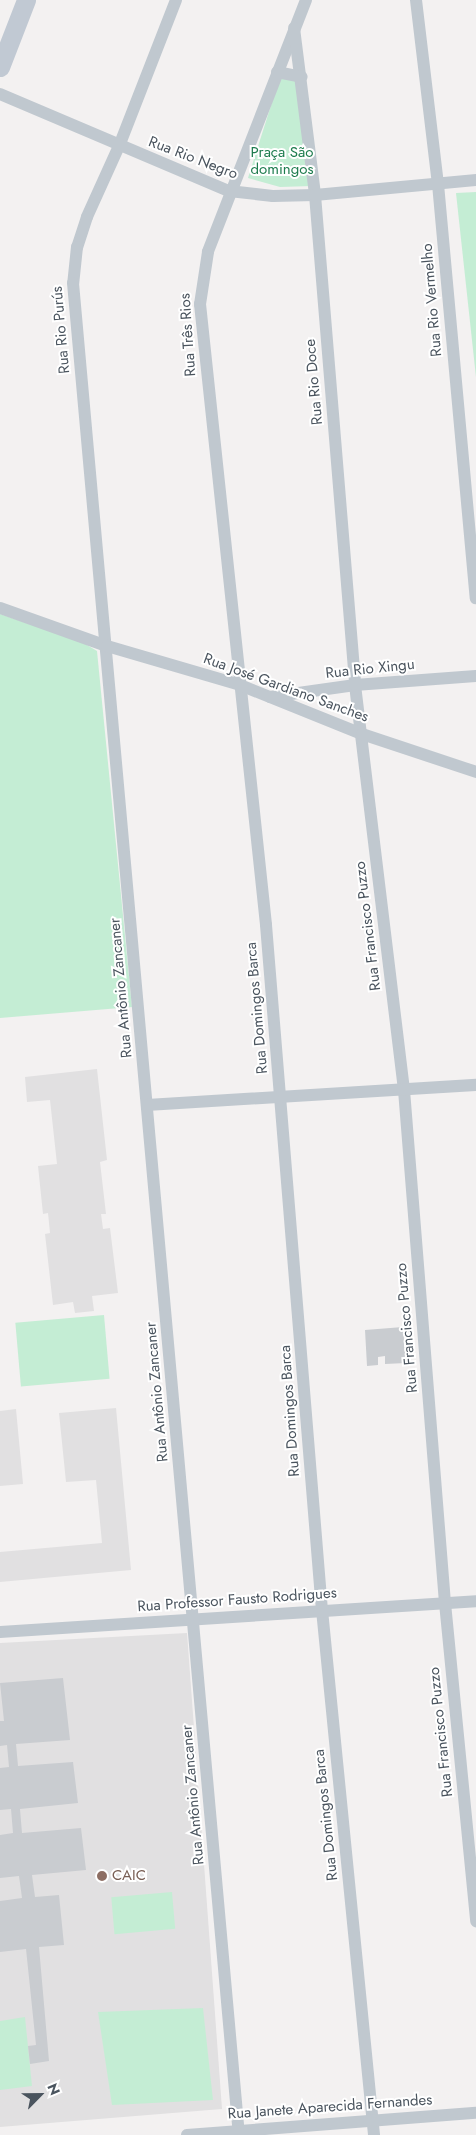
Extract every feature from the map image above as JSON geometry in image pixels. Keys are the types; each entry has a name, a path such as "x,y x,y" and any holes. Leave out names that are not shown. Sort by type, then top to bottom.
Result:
{"main road":[{"path":"0,67 26,0"}],"street":[{"name":"Rua Rio Purús","path":"107,646 73,283 79,239 119,146 176,0"},
{"name":"Rua Três Rios","path":"240,685 200,304 208,252 229,191 306,0"},
{"name":"Rua Rio Vermelho","path":"416,0 438,184 476,598"},
{"name":"Rua Rio Doce","path":"294,28 302,77 315,196 355,685 362,734"},
{"path":"277,72 302,77"},
{"name":"Rua Rio Negro","path":"0,94 229,191 273,196 315,196 476,180"},
{"name":"Rua José Gardiano Sanches","path":"0,608 107,646 240,685 267,698 362,734 476,772"},
{"name":"Rua Antônio Zancaner","path":"107,646 239,2132"},
{"name":"Rua Rio Xingu","path":"267,698 355,685 476,676"},
{"name":"Rua Domingos Barca","path":"240,685 282,1098 322,1610 374,2135"},
{"name":"Rua Francisco Puzzo","path":"362,734 404,1090 445,1603 476,1921"},
{"path":"147,1105 476,1085"},
{"name":"Rua Professor Fausto Rodrigues","path":"0,1632 476,1601"},
{"name":"Rua Janete Aparecida Fernandes","path":"187,2135 476,2113"}],"shaded area":[{"path":"97,1069 107,1160 100,1162 106,1214 101,1214 103,1229 110,1228 118,1293 92,1296 94,1311 75,1313 73,1302 53,1305 45,1234 50,1233 48,1213 43,1214 38,1166 57,1164 50,1100 27,1102 25,1077"},
{"path":"116,1408 131,1570 0,1582 0,1552 102,1543 96,1480 66,1482 59,1413"},
{"path":"16,1409 23,1484 0,1486 0,1411"},
{"name":"CAIC","path":"187,1633 222,2109 0,2127 0,1643"}],"green space":[{"name":"Praça São domingos","path":"280,77 299,81 312,186 280,187 248,178"},
{"path":"476,192 476,377 456,193"},
{"path":"0,614 82,642 97,651 132,1007 0,1018"},
{"path":"104,1315 110,1379 21,1387 15,1323"},
{"path":"172,1892 175,1929 114,1934 111,1897"},
{"path":"203,2008 213,2100 112,2105 98,2012"},
{"path":"25,2017 32,2086 0,2090 0,2021"}],"building":[{"path":"403,1327 406,1363 385,1364 385,1356 378,1357 378,1365 367,1366 365,1330"},
{"path":"63,1678 70,1740 16,1744 18,1766 73,1762 78,1803 20,1809 22,1833 81,1828 86,1870 32,1875 35,1897 59,1895 64,1945 39,1947 49,2061 30,2064 28,2046 36,2045 26,1949 0,1952 0,1901 22,1898 19,1876 0,1878 0,1835 13,1833 11,1809 0,1810 0,1768 9,1767 7,1745 0,1746 0,1721 4,1721 0,1683"}],"place":[{"name":"CAIC","path":"102,1876"}]}
